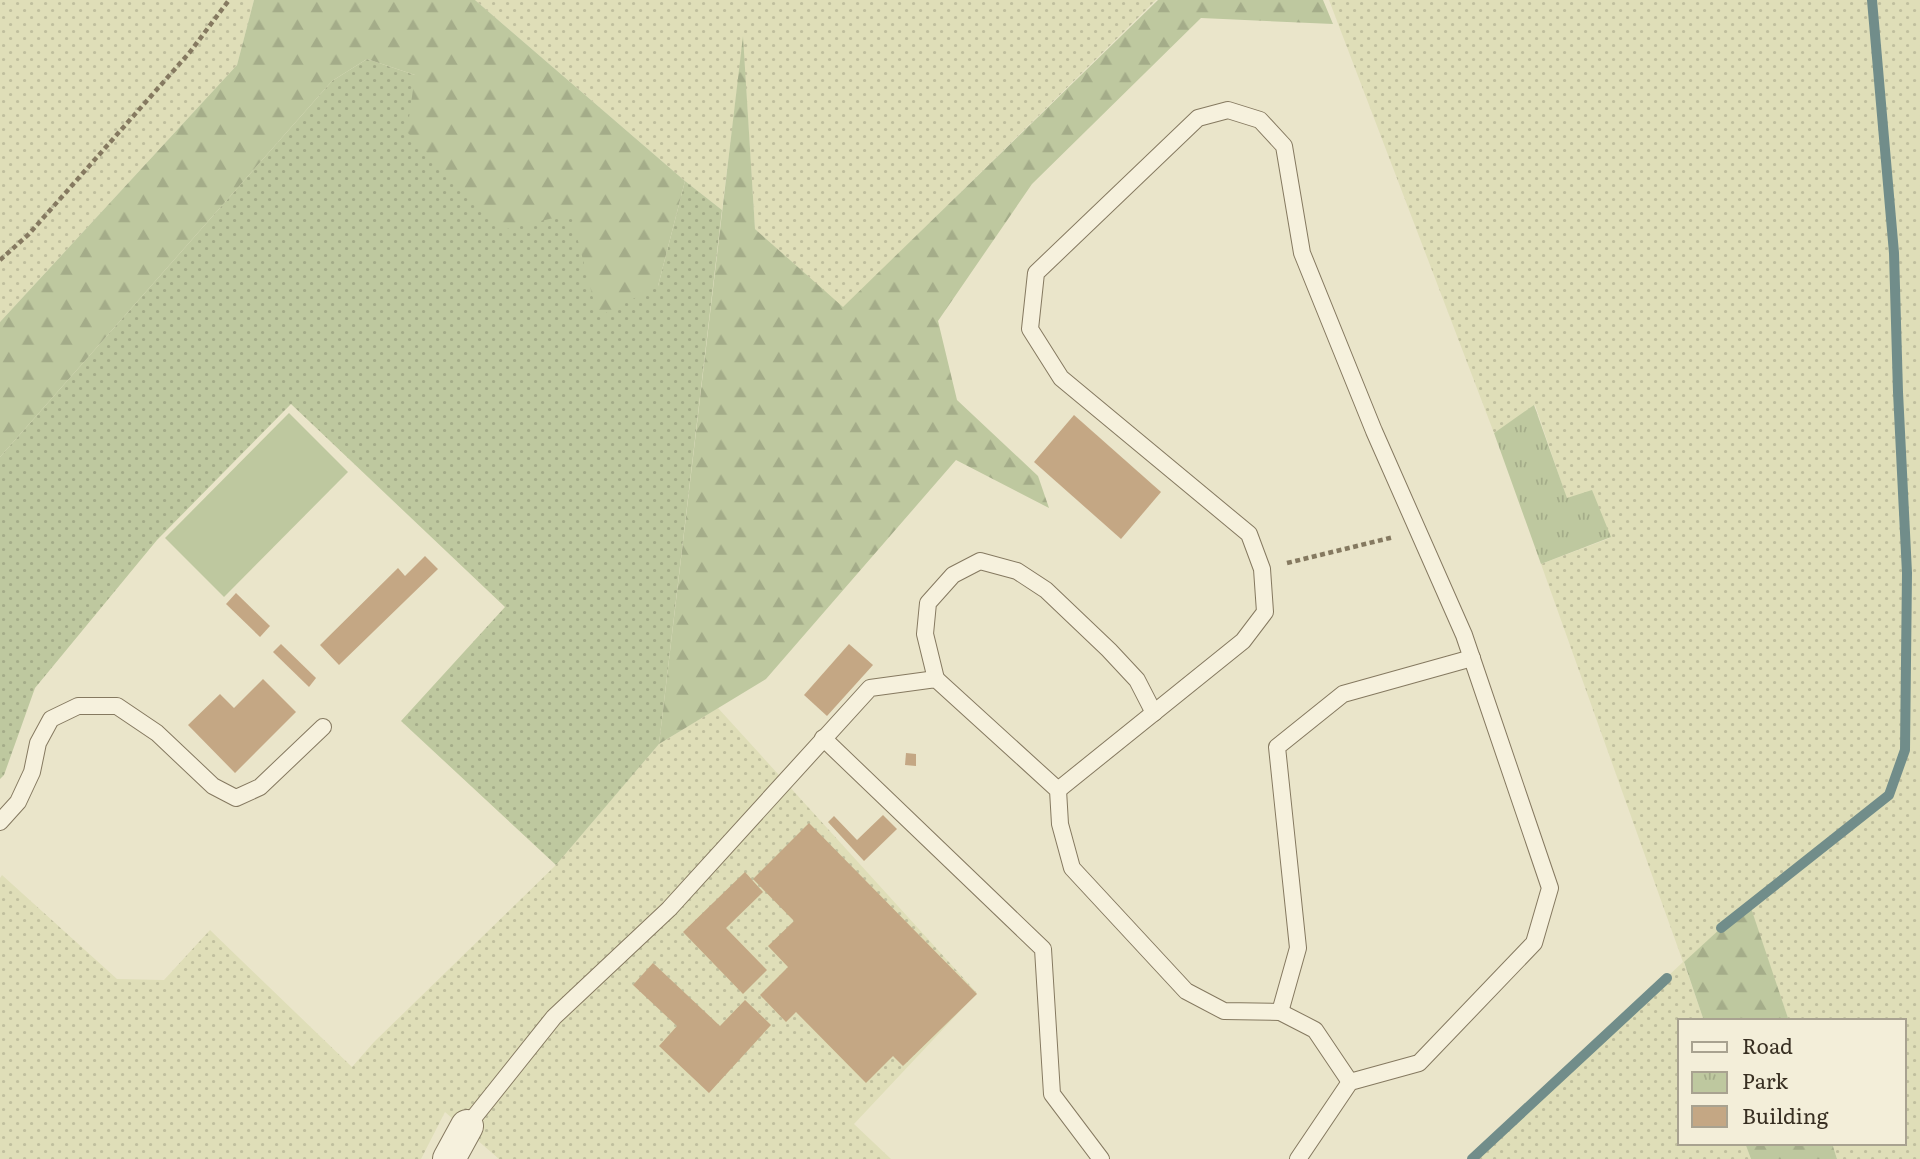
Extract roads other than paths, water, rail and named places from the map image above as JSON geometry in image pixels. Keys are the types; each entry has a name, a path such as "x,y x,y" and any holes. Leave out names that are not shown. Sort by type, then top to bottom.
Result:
{"street":[{"path":"449,1159 467,1126"}],"lane":[{"path":"1058,790 1243,641 1265,612 1262,569 1249,534 1061,378 1030,329 1036,273 1198,118 1228,110 1260,120 1284,146 1302,253 1374,431 1464,635 1549,888 1534,943 1419,1063 1350,1082 1297,1159"},
{"path":"1154,713 1137,680 1109,650 1046,590 1017,570 980,561 953,575 928,603 925,634 936,679 1058,790 1060,824 1072,868 1186,991 1224,1011 1280,1012 1315,1030 1350,1082"},
{"path":"1280,1012 1298,948 1277,747 1343,694 1472,658"},
{"path":"467,1126 554,1017 669,909 870,688 936,679"},
{"path":"0,822 18,802 33,772 38,743 51,719 78,706 117,706 157,733 213,786 236,798 260,787 323,727"},
{"path":"823,738 1043,948 1052,1094 1101,1159"}],"waterway":[{"path":"1721,928 1889,795 1905,750 1907,573 1894,253 1872,0"},
{"path":"1472,1159 1667,978"}]}
